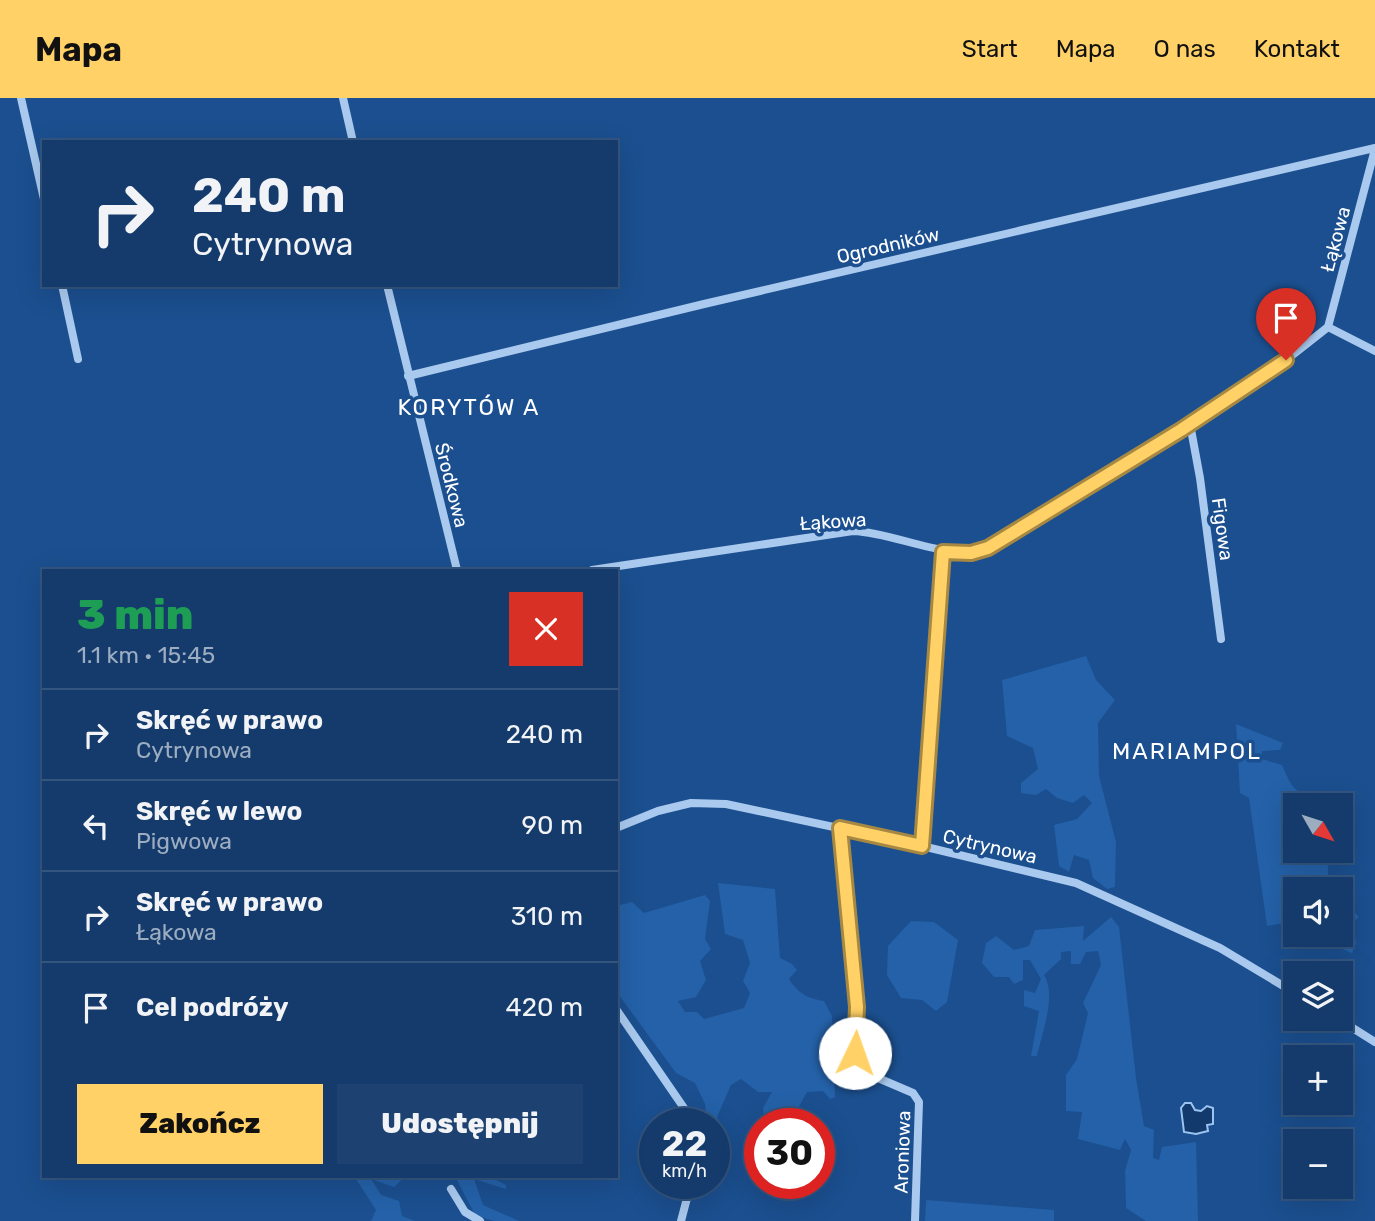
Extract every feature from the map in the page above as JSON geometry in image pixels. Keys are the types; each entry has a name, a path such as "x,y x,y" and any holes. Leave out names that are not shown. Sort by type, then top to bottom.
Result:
{"street":[{"path":"22,98 42,190"},
{"path":"343,98 353,140"},
{"name":"Łąkowa","path":"599,569 853,531 871,532 943,552 971,553 988,548 1190,424 1286,360 1328,327 1375,149"},
{"name":"Ogrodników","path":"408,376 704,304 1375,149"},
{"path":"62,287 78,359"},
{"name":"Środkowa","path":"387,287 457,569"},
{"path":"1328,327 1375,351"},
{"name":"Figowa","path":"1190,424 1222,639"},
{"path":"922,846 943,552"},
{"name":"Cytrynowa","path":"618,827 658,811 691,803 726,804 922,846 1076,883 1220,948 1283,986"},
{"name":"Aroniowa","path":"840,828 857,1007 855,1053 860,1066 878,1078 913,1093 919,1102 915,1221"},
{"path":"618,1012 684,1108"},
{"path":"1353,1028 1375,1042"},
{"path":"451,1189 465,1212 480,1221"},
{"path":"681,1221 687,1199"}],"shaded area":[{"path":"1086,656 1096,680 1115,700 1098,723 1099,776 1116,842 1115,887 1107,889 1093,878 1089,860 1074,855 1069,872 1059,866 1054,825 1077,819 1092,803 1084,795 1073,803 1057,798 1046,789 1036,795 1021,793 1021,783 1038,769 1033,748 1007,736 1002,680"},
{"path":"1236,724 1283,743 1280,750 1262,751 1262,759 1282,765 1288,779 1302,793 1283,793 1283,863 1328,863 1328,877 1283,877 1283,923 1267,926 1249,798 1240,793"},
{"path":"718,883 775,889 780,958 797,970 789,979 804,995 824,1001 832,1016 835,1097 830,1099 823,1091 807,1092 798,1108 763,1108 772,1092 758,1092 741,1079 731,1085 721,1108 705,1108 695,1083 676,1073 618,994 618,906 632,902 644,913 705,895 710,901 705,939 711,949 700,961 706,980 696,997 678,1001 685,1012 697,1012 704,1019 744,1008 750,993 743,981 750,963 743,940 725,934"},
{"path":"1353,911 1359,917 1353,921"},
{"path":"1111,917 1119,927 1136,1078 1144,1126 1154,1130 1153,1158 1159,1160 1162,1147 1196,1142 1198,1221 1146,1221 1126,1208 1125,1171 1131,1150 1125,1139 1120,1150 1078,1139 1082,1112 1066,1111 1066,1075 1077,1059 1088,1013 1083,1003 1101,965 1098,951 1086,952 1080,964 1071,964 1071,951 1061,952 1061,959 1044,975 1048,983 1049,1003 1037,1056 1031,1056 1039,1011 1024,1006 1024,990 1035,993 1041,979 1030,960 1023,960 1023,980 1014,984 1009,977 994,977 982,963 986,943 996,936 1014,950 1029,946 1035,930 1084,926 1083,941"},
{"path":"911,921 934,922 958,940 947,1002 936,1011 922,1000 901,998 887,975 888,946"},
{"path":"1353,927 1356,943 1352,953 1340,948 1353,947"},
{"path":"1185,1103 1191,1103 1195,1110 1201,1111 1207,1106 1213,1108 1213,1124 1207,1125 1208,1131 1196,1134 1184,1132 1181,1108"},
{"path":"355,1178 404,1178 394,1187 371,1179 381,1195 399,1201 402,1216 415,1221 371,1221 376,1210"},
{"path":"456,1178 492,1178 506,1185 506,1189 474,1179 483,1205 519,1221 494,1221 475,1215"},
{"path":"926,1200 1054,1210 1054,1221 925,1221"}],"district":[{"name":"KORYTÓW A","path":"469,407"},
{"name":"MARIAMPOL","path":"1187,751"}],"route":[{"path":"855,1053 857,1007 854,959 840,828 922,846 943,552 971,553 988,548 1181,430 1286,360"}]}
